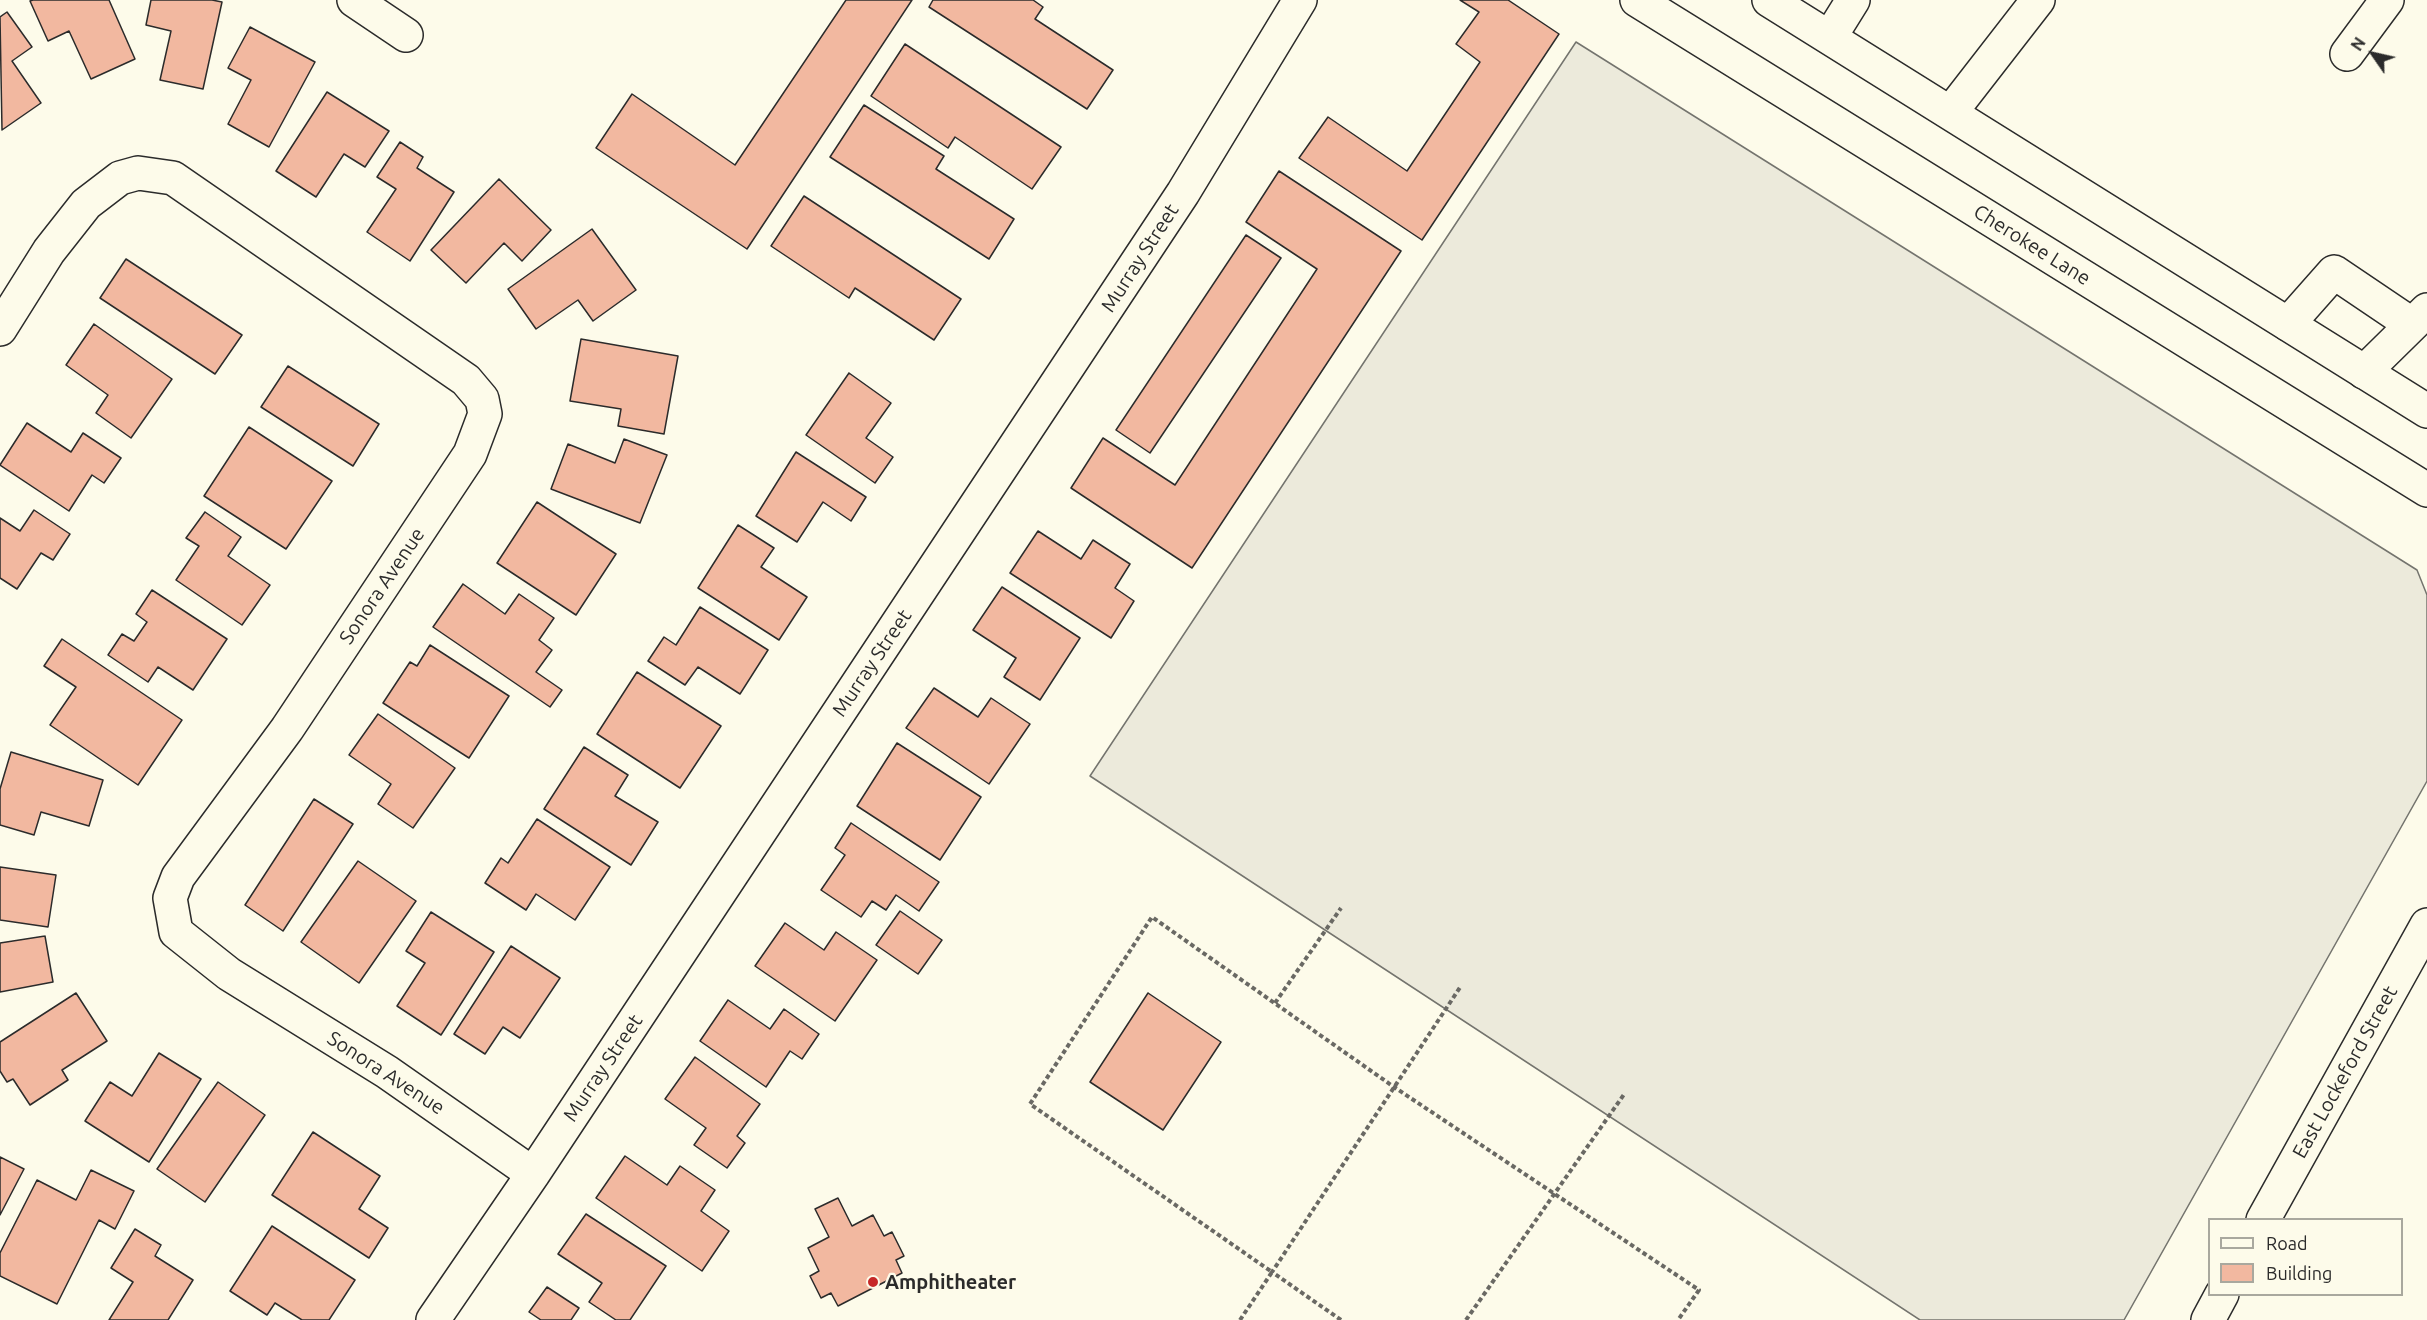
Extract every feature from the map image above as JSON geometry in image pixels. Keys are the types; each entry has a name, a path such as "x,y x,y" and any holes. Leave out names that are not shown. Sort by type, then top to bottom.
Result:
{"street":[{"path":"354,0 406,35"},
{"name":"Murray Street","path":"433,1320 533,1174 1183,193 1300,0"},
{"name":"Cherokee Lane","path":"1637,0 2427,490"},
{"path":"1769,0 2427,411"},
{"path":"1830,37 1853,0"},
{"path":"1951,112 2038,0"},
{"path":"2347,54 2387,0"},
{"name":"Sonora Avenue","path":"0,329 49,251 86,204 120,178 138,173 173,178 466,380 482,399 484,414 470,454 287,729 178,877 170,898 176,932 228,974 387,1072 533,1174"},
{"path":"2288,324 2334,272 2419,317 2364,372"},
{"name":"East Lockeford Street","path":"2264,1218 2427,925"},
{"path":"2208,1320 2221,1296"}],"path":[{"path":"1275,1003 1341,908"},
{"path":"1341,1320 1030,1104 1152,917 1394,1087 1699,1290 1678,1320"},
{"path":"1240,1320 1461,986"},
{"path":"1466,1320 1625,1093"}],"shaded area":[{"path":"1576,42 2417,570 2427,595 2427,781 2124,1320 1920,1320 1090,776"}],"building":[{"path":"109,0 135,59 91,79 69,31 48,41 30,1"},
{"path":"151,0 222,2 203,89 160,80 171,31 146,25"},
{"path":"846,0 912,0 747,249 596,148 632,94 735,165"},
{"path":"933,0 1033,0 1043,7 1035,19 1113,70 1087,109 929,7"},
{"path":"1460,0 1508,0 1559,34 1422,240 1299,158 1328,117 1407,171 1480,62 1456,44 1479,12"},
{"path":"7,12 32,47 12,61 41,103 2,130 0,17"},
{"path":"250,27 315,62 269,147 228,124 251,80 228,68"},
{"path":"905,44 1061,147 1032,189 955,137 948,148 871,96"},
{"path":"327,92 389,131 365,167 344,154 316,197 276,171"},
{"path":"864,105 944,156 936,169 1014,219 989,259 830,157"},
{"path":"400,142 423,157 417,168 454,192 410,261 367,232 396,189 377,177"},
{"path":"1279,171 1401,251 1192,568 1071,488 1103,438 1175,485 1317,269 1246,222"},
{"path":"499,179 551,230 522,261 504,243 466,283 431,250"},
{"path":"804,196 961,299 934,340 855,288 849,298 771,246"},
{"path":"592,229 636,290 593,321 578,300 536,329 508,289"},
{"path":"1246,235 1281,258 1150,453 1116,430"},
{"path":"126,259 242,335 215,374 100,298"},
{"path":"94,324 172,379 131,438 96,413 108,395 66,365"},
{"path":"581,339 678,356 664,434 618,426 621,409 570,401"},
{"path":"288,366 379,424 353,466 261,407"},
{"path":"849,373 891,403 866,438 893,457 875,483 806,435"},
{"path":"27,423 71,452 83,433 121,458 104,483 92,475 69,511 0,465"},
{"path":"249,427 332,481 286,549 204,496"},
{"path":"624,439 667,455 640,523 551,489 568,444 615,463"},
{"path":"796,452 866,497 851,521 823,502 797,542 756,516"},
{"path":"537,502 616,554 576,615 497,563"},
{"path":"34,510 70,534 53,560 41,553 17,589 0,578 0,518 20,531"},
{"path":"205,512 241,537 228,556 270,585 242,625 176,580 199,546 186,538"},
{"path":"738,525 774,548 761,567 807,597 779,640 698,588"},
{"path":"1038,531 1081,559 1093,540 1130,564 1115,588 1134,601 1111,638 1010,573"},
{"path":"463,584 505,614 519,594 554,618 539,640 552,650 536,672 562,690 550,707 433,627"},
{"path":"1002,587 1080,638 1040,700 1004,677 1016,658 973,630"},
{"path":"152,590 227,639 193,690 158,667 148,682 108,655 122,634 134,641 147,622 136,614"},
{"path":"700,607 768,650 740,694 698,667 685,685 648,661 664,637 676,645"},
{"path":"62,639 182,720 138,785 50,725 76,687 44,666"},
{"path":"430,645 509,696 469,758 383,703 410,662 417,666"},
{"path":"637,672 721,726 680,788 597,734"},
{"path":"934,688 978,717 991,698 1030,724 989,784 906,728"},
{"path":"378,714 455,768 413,828 378,804 391,784 349,755"},
{"path":"897,743 981,797 940,860 857,806"},
{"path":"584,747 628,775 615,796 658,822 631,865 544,809"},
{"path":"11,752 103,780 89,826 41,812 34,835 0,825 0,789"},
{"path":"314,799 353,824 283,931 245,905"},
{"path":"537,819 610,867 575,920 536,894 526,910 485,883 501,858 508,863"},
{"path":"851,823 939,882 919,911 896,895 886,910 872,901 861,917 821,890 845,855 835,848"},
{"path":"358,861 416,901 359,983 301,942"},
{"path":"0,867 56,875 48,927 0,920"},
{"path":"900,911 942,940 918,974 876,945"},
{"path":"431,912 494,952 441,1035 397,1006 425,963 406,951"},
{"path":"785,923 824,950 836,932 877,960 835,1021 755,966"},
{"path":"45,936 53,982 0,992 0,943"},
{"path":"511,946 560,978 520,1038 503,1027 485,1054 454,1034"},
{"path":"76,993 107,1041 62,1070 68,1080 30,1105 13,1079 7,1082 0,1071 0,1042"},
{"path":"1148,993 1221,1042 1163,1130 1090,1082"},
{"path":"728,1000 770,1029 784,1009 819,1034 802,1059 790,1051 766,1087 700,1041"},
{"path":"159,1053 201,1079 149,1162 85,1121 110,1082 132,1096"},
{"path":"695,1057 760,1104 737,1136 745,1143 727,1168 694,1145 706,1128 665,1099"},
{"path":"218,1082 265,1115 205,1202 157,1169"},
{"path":"313,1132 380,1176 359,1209 388,1228 369,1258 272,1195"},
{"path":"625,1156 667,1185 680,1166 715,1190 701,1211 729,1231 702,1271 596,1198"},
{"path":"0,1157 24,1169 0,1215"},
{"path":"91,1170 134,1191 115,1229 99,1220 57,1304 0,1276 0,1253 37,1180 76,1200"},
{"path":"838,1198 852,1226 873,1215 884,1236 892,1232 904,1256 896,1260 902,1273 838,1306 831,1293 821,1298 810,1276 819,1271 808,1248 829,1237 815,1209"},
{"path":"586,1214 666,1266 630,1320 616,1320 589,1302 602,1283 558,1254"},
{"path":"272,1226 355,1280 329,1320 302,1320 275,1303 267,1315 230,1291"},
{"path":"135,1229 161,1245 155,1256 193,1280 168,1320 109,1320 133,1282 111,1268"},
{"path":"547,1287 579,1308 571,1320 541,1320 529,1312"}],"place":[{"name":"Amphitheater","path":"873,1282"}]}
